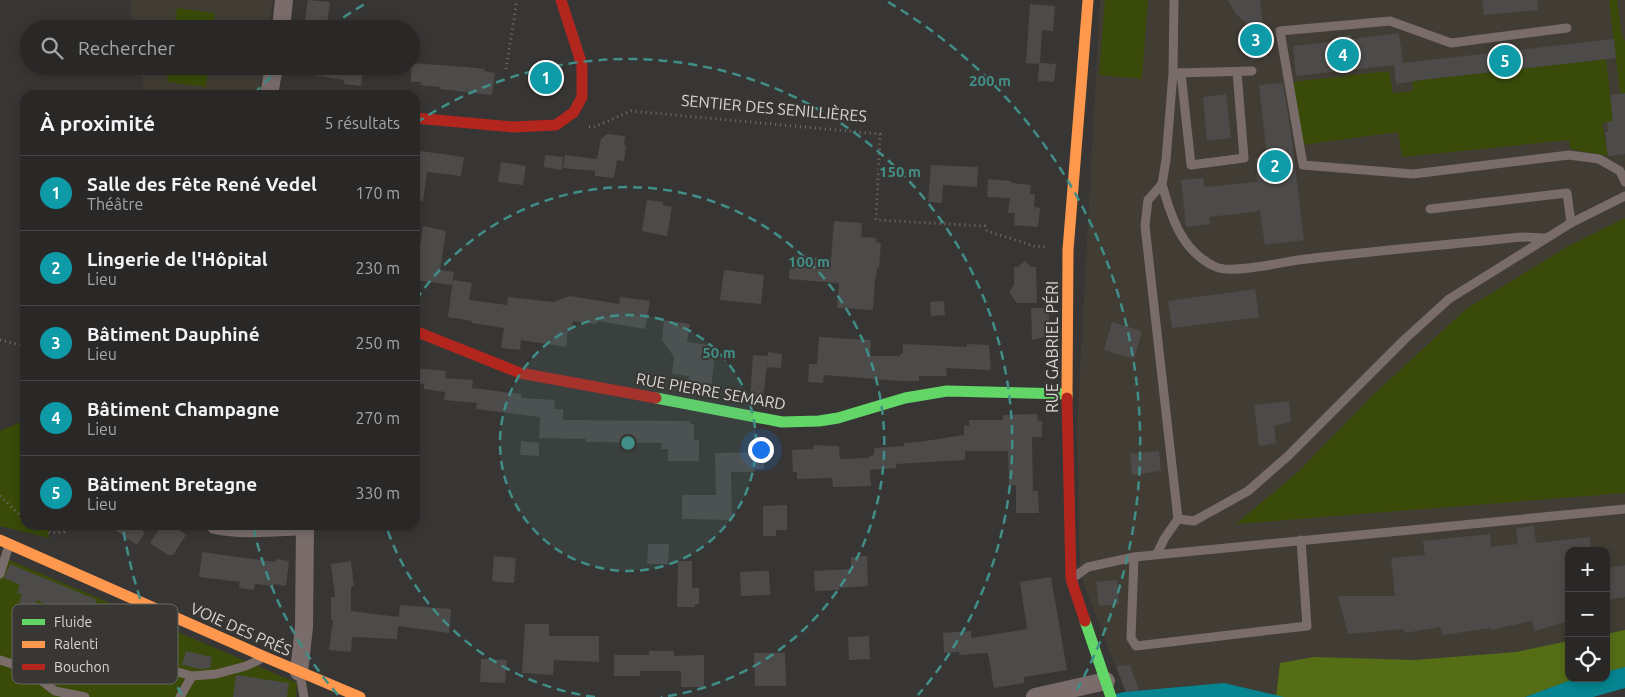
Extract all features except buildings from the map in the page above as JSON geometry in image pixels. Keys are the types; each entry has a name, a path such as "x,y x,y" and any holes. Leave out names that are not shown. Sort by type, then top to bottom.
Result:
{"street":[{"path":"282,20 284,0"},
{"path":"420,118 512,126 556,125 574,112 582,97 582,65 561,0"},
{"name":"RUE GABRIEL PÉRI","path":"1088,0 1068,250 1067,394 1071,579 1108,689"},
{"path":"269,90 272,75"},
{"name":"RUE PIERRE SEMARD","path":"420,333 520,373 782,422 838,418 905,398 947,391 1067,394"},
{"path":"299,672 304,627 305,530"},
{"name":"VOIE DES PRÉS","path":"5,542 145,604"},
{"name":"VOIE DES PRÉS","path":"178,619 360,697"},
{"path":"1035,697 1108,689"}],"lane":[{"path":"1174,0 1177,73 1191,165 1244,158 1237,72"},
{"path":"1567,28 1451,43 1390,21 1280,32 1303,165 1413,174 1569,154 1599,159 1620,171 1625,182"},
{"path":"1177,73 1252,72"},
{"path":"1177,73 1162,184 1168,208 1180,236 1201,258 1217,268 1246,269 1298,260 1512,238 1547,238"},
{"path":"1156,554 1178,519 1145,226 1148,200 1162,184"},
{"path":"1430,209 1567,194 1571,223"},
{"path":"1178,519 1194,522 1248,491 1288,456 1449,299 1571,223 1625,196"},
{"path":"1071,579 1088,567 1156,554 1625,508"},
{"path":"1134,557 1131,638 1136,646 1307,626 1301,540"},
{"path":"0,574 5,542"},
{"path":"178,672 192,676 216,674 246,666 265,657"},
{"path":"0,660 12,664"},
{"path":"299,672 304,697"},
{"path":"180,697 192,676"},
{"path":"46,684 55,691 85,697"}],"path":[{"path":"506,68 517,0"},
{"name":"SENTIER DES SENILLIÈRES","path":"584,126 594,127 631,112 880,134 876,220 985,226 988,231 1034,246 1068,250"},
{"path":"0,340 20,345"},
{"path":"0,496 20,515"},
{"path":"47,530 50,533 64,532 66,530"}],"shaded area":[{"path":"129,0 273,0 270,20 132,20"},
{"path":"1100,0 1625,0 1625,688 1593,697 1126,697 1080,574 1077,427"},
{"path":"142,75 261,75 259,90 144,90"}],"green space":[{"path":"1105,0 1148,0 1142,79 1099,75"},
{"path":"1609,0 1617,0 1622,36 1625,41 1625,93 1620,94"},
{"path":"177,8 215,13 214,20 175,20"},
{"path":"1606,59 1613,121 1602,123 1608,156 1570,149 1569,140 1402,157 1398,132 1302,145 1292,82 1389,71 1393,93 1413,91 1412,81"},
{"path":"168,75 207,75 206,87 167,82"},
{"path":"1625,218 1625,493 1236,524 1299,471 1373,395 1466,309 1565,248"},
{"path":"20,422 20,530 48,530 49,538 0,526 0,431"},
{"path":"0,556 112,604 12,604 12,684 178,684 178,632 297,683 296,697 0,697"},
{"path":"1625,630 1625,667 1610,671 1610,637 1610,633"},
{"path":"1565,642 1566,682 1525,697 1276,697 1280,663 1314,657 1414,660 1516,652"}],"water":[{"path":"1625,667 1625,688 1593,697 1525,697 1566,682 1610,682 1610,671"},
{"path":"1224,683 1284,697 1106,697 1124,692"}],"traffic: fast":[{"path":"656,398 782,422 819,421 838,418 905,398 947,391 1067,394"},
{"path":"1085,621 1111,697"}],"traffic: slow":[{"path":"1067,398 1068,250 1088,0"},
{"path":"0,540 145,604"},
{"path":"178,619 360,697"}],"traffic: jam":[{"path":"420,118 513,127 556,125 574,112 582,97 582,65 561,0"},
{"path":"420,333 520,373 656,398"},
{"path":"1067,398 1071,579 1085,621"}],"place":[{"name":"Bâtiment Dauphiné","path":"1256,40"},
{"name":"Bâtiment Champagne","path":"1343,55"},
{"name":"Bâtiment Bretagne","path":"1505,61"},
{"name":"Salle des Fête René Vedel","path":"546,78"},
{"name":"Lingerie de l'Hôpital","path":"1275,166"}]}
